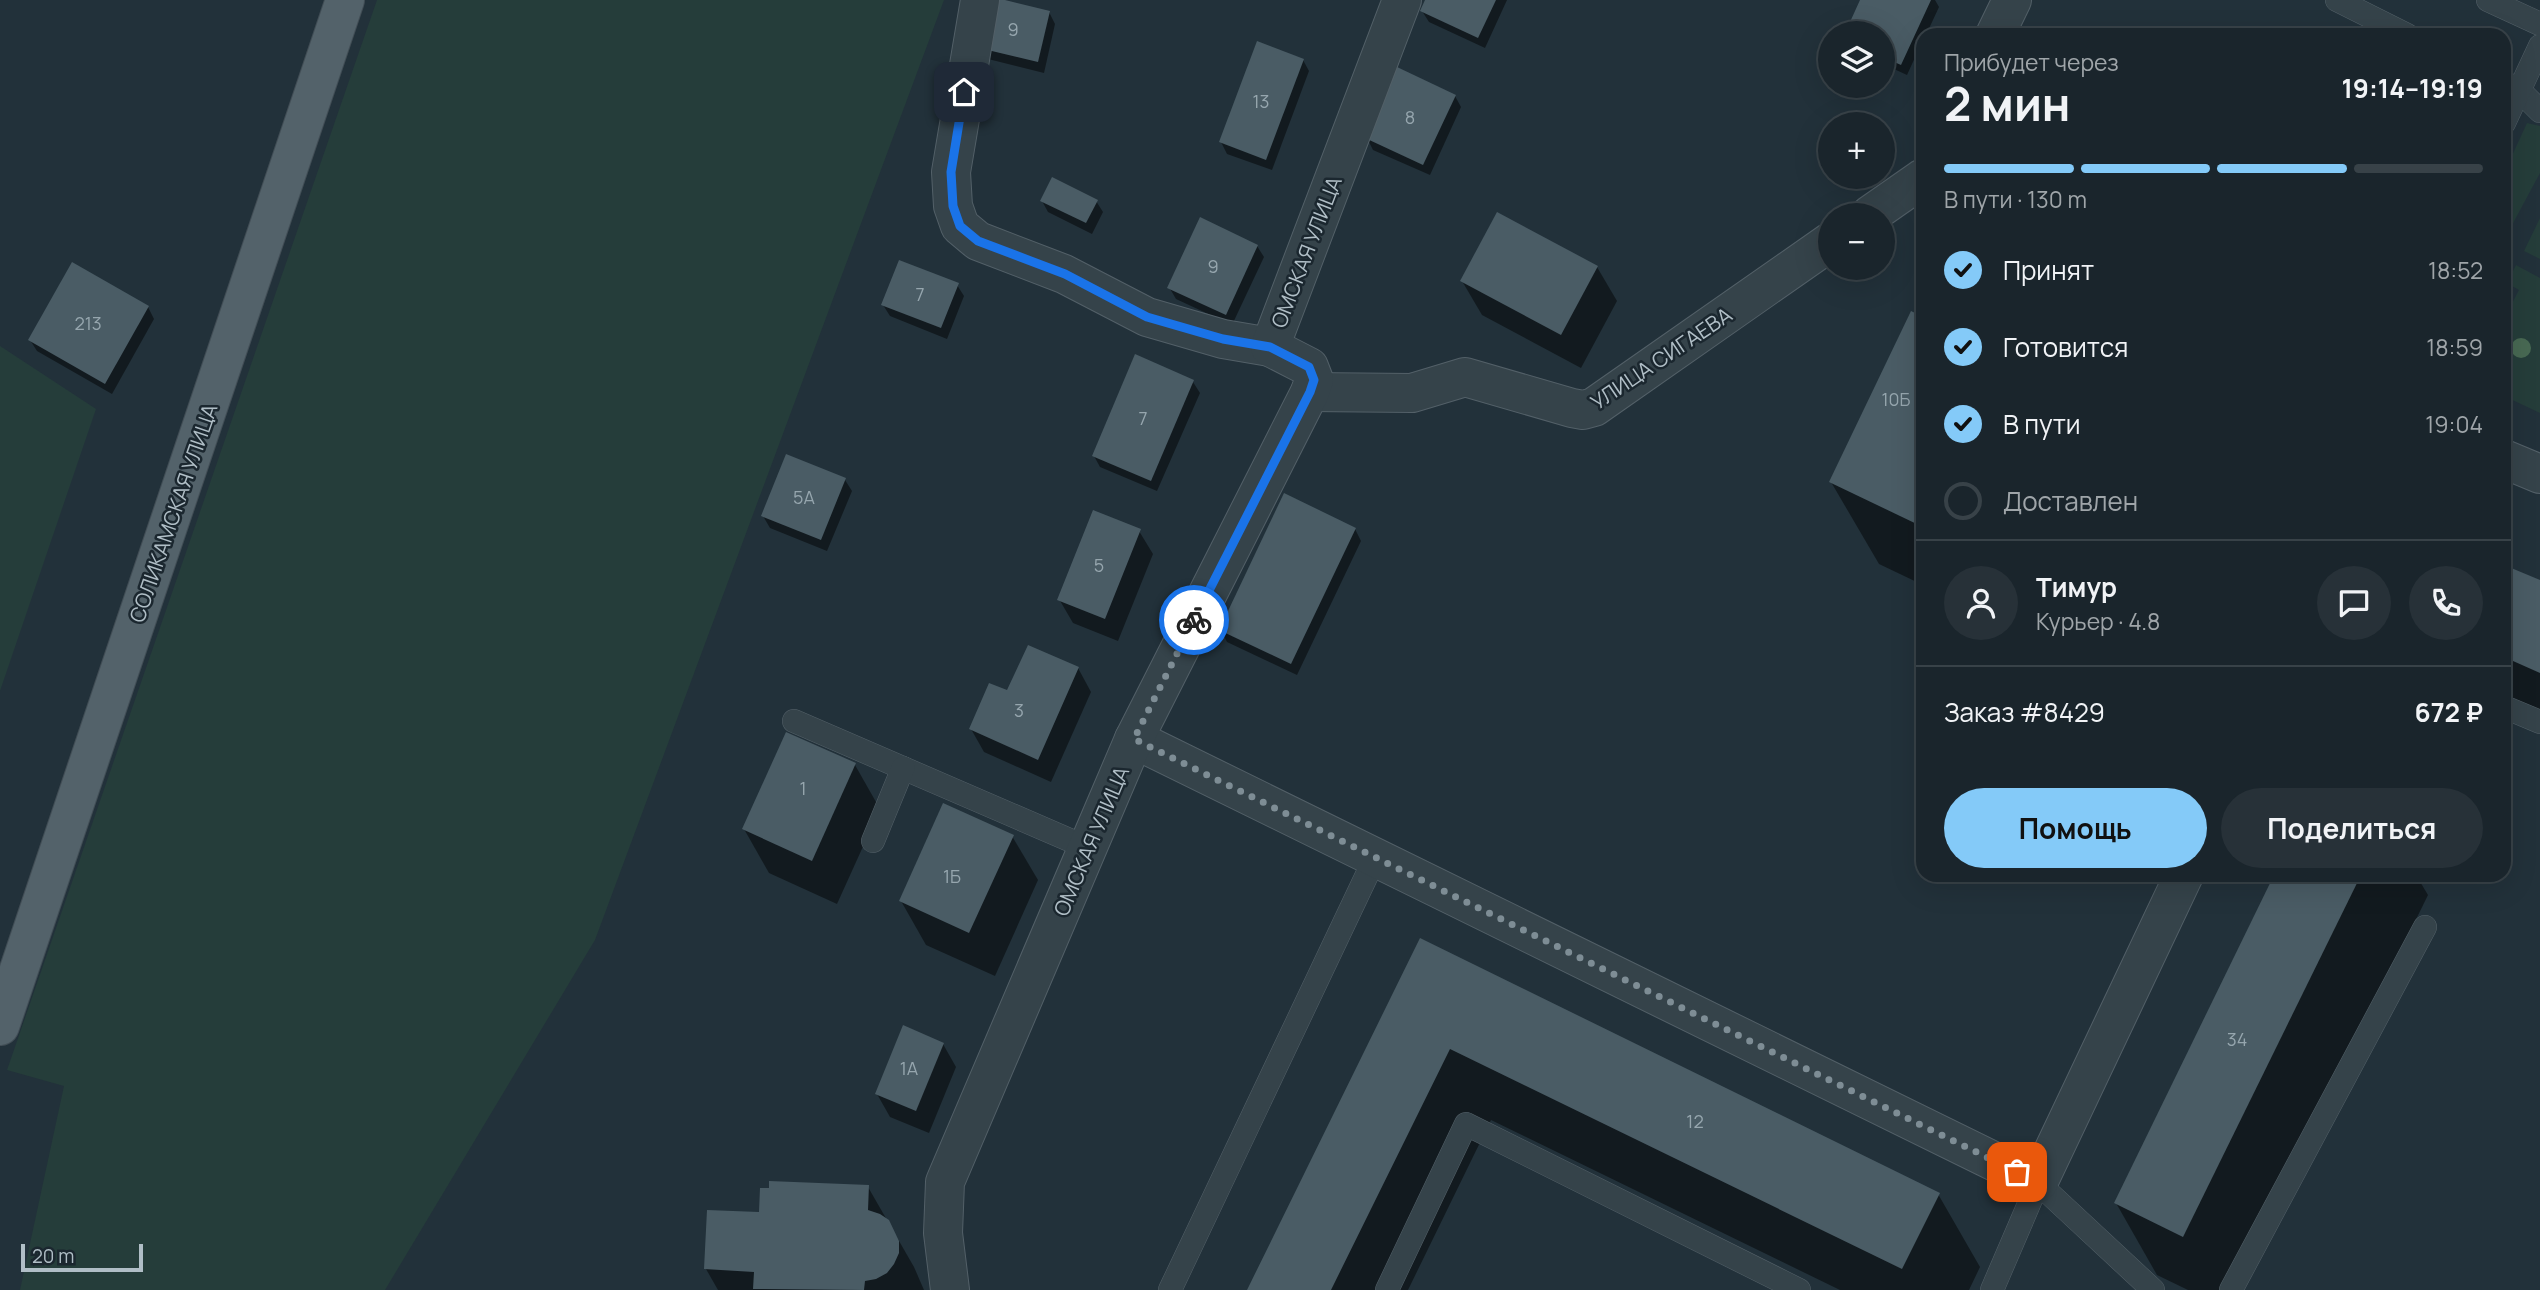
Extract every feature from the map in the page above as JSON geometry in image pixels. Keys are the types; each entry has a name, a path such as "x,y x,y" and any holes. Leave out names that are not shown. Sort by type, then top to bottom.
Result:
{"main road":[{"name":"СОЛИКАМСКАЯ УЛИЦА","path":"0,1026 338,2"}],"street":[{"path":"980,0 951,172 953,206 960,226 978,241 1065,274 1147,317 1223,339 1270,347"},
{"name":"ОМСКАЯ УЛИЦА","path":"950,1290 943,1233 945,1182 1134,739 1310,392 1314,380 1309,367 1270,347 1402,0"},
{"path":"1998,28 2012,0"},
{"path":"1887,203 1916,183"},
{"name":"УЛИЦА СИГАЕВА","path":"1310,392 1412,393 1465,377 1572,408 1583,410 1594,407 1818,251"},
{"path":"2511,462 2540,474"},
{"path":"1134,739 2038,1183 2181,882"}],"lane":[{"path":"2337,0 2393,28"},
{"path":"2488,0 2540,24"},
{"path":"2540,47 2511,86 2540,111"},
{"path":"2511,710 2540,722"},
{"path":"794,721 1088,848"},
{"path":"873,841 903,768"},
{"path":"1170,1290 1375,858"},
{"path":"2231,1290 2425,927"},
{"path":"1387,1290 1466,1124 1799,1290"},
{"path":"1992,1290 2038,1183 2152,1290"}],"green space":[{"path":"377,0 944,0 595,940 385,1290 20,1290 64,1086 7,1070"},
{"path":"2527,123 2540,126 2540,173 2511,227 2511,158"},
{"path":"2540,218 2540,259 2524,251"},
{"path":"2516,265 2540,278 2540,413 2511,399 2511,305 2519,290 2511,285 2511,275"},
{"path":"0,346 96,409 0,691"}],"building":[{"path":"987,0 1005,0 1050,11 1038,62 975,47"},
{"path":"1425,0 1496,0 1478,38 1420,11"},
{"path":"1860,0 1931,0 1901,65 1895,62 1895,21 1850,21"},
{"path":"1257,41 1304,59 1266,160 1219,142"},
{"path":"1397,67 1456,95 1423,165 1365,138"},
{"path":"1052,177 1098,200 1086,223 1040,201"},
{"path":"1497,212 1598,266 1561,335 1460,281"},
{"path":"1200,217 1258,245 1226,315 1167,288"},
{"path":"899,260 959,283 941,328 881,305"},
{"path":"72,262 149,306 105,384 28,340"},
{"path":"1911,311 1916,314 1916,524 1829,482"},
{"path":"1135,354 1194,380 1151,481 1092,456"},
{"path":"786,454 846,478 821,540 761,516"},
{"path":"1284,493 1356,528 1291,664 1219,630"},
{"path":"1093,510 1141,529 1105,619 1057,600"},
{"path":"2511,568 2540,580 2540,673 2511,660"},
{"path":"1028,645 1079,667 1038,760 969,729 989,683 1007,690"},
{"path":"786,732 856,763 812,861 742,829"},
{"path":"943,803 1014,835 969,933 899,901"},
{"path":"2271,882 2358,882 2183,1237 2114,1203"},
{"path":"1420,938 1940,1193 1902,1269 1450,1049 1331,1290 1247,1290"},
{"path":"903,1025 944,1043 916,1111 875,1094"},
{"path":"769,1181 869,1185 868,1210 889,1220 899,1241 899,1253 894,1264 887,1273 865,1281 864,1290 753,1289 754,1272 704,1269 707,1210 759,1212 760,1188 769,1188"}],"way so far":[{"path":"1194,620 1134,739 2017,1172"}],"route":[{"path":"964,92 951,172 953,206 960,226 978,241 1065,274 1147,317 1223,339 1270,347 1309,367 1314,380 1310,392 1194,620"}]}
